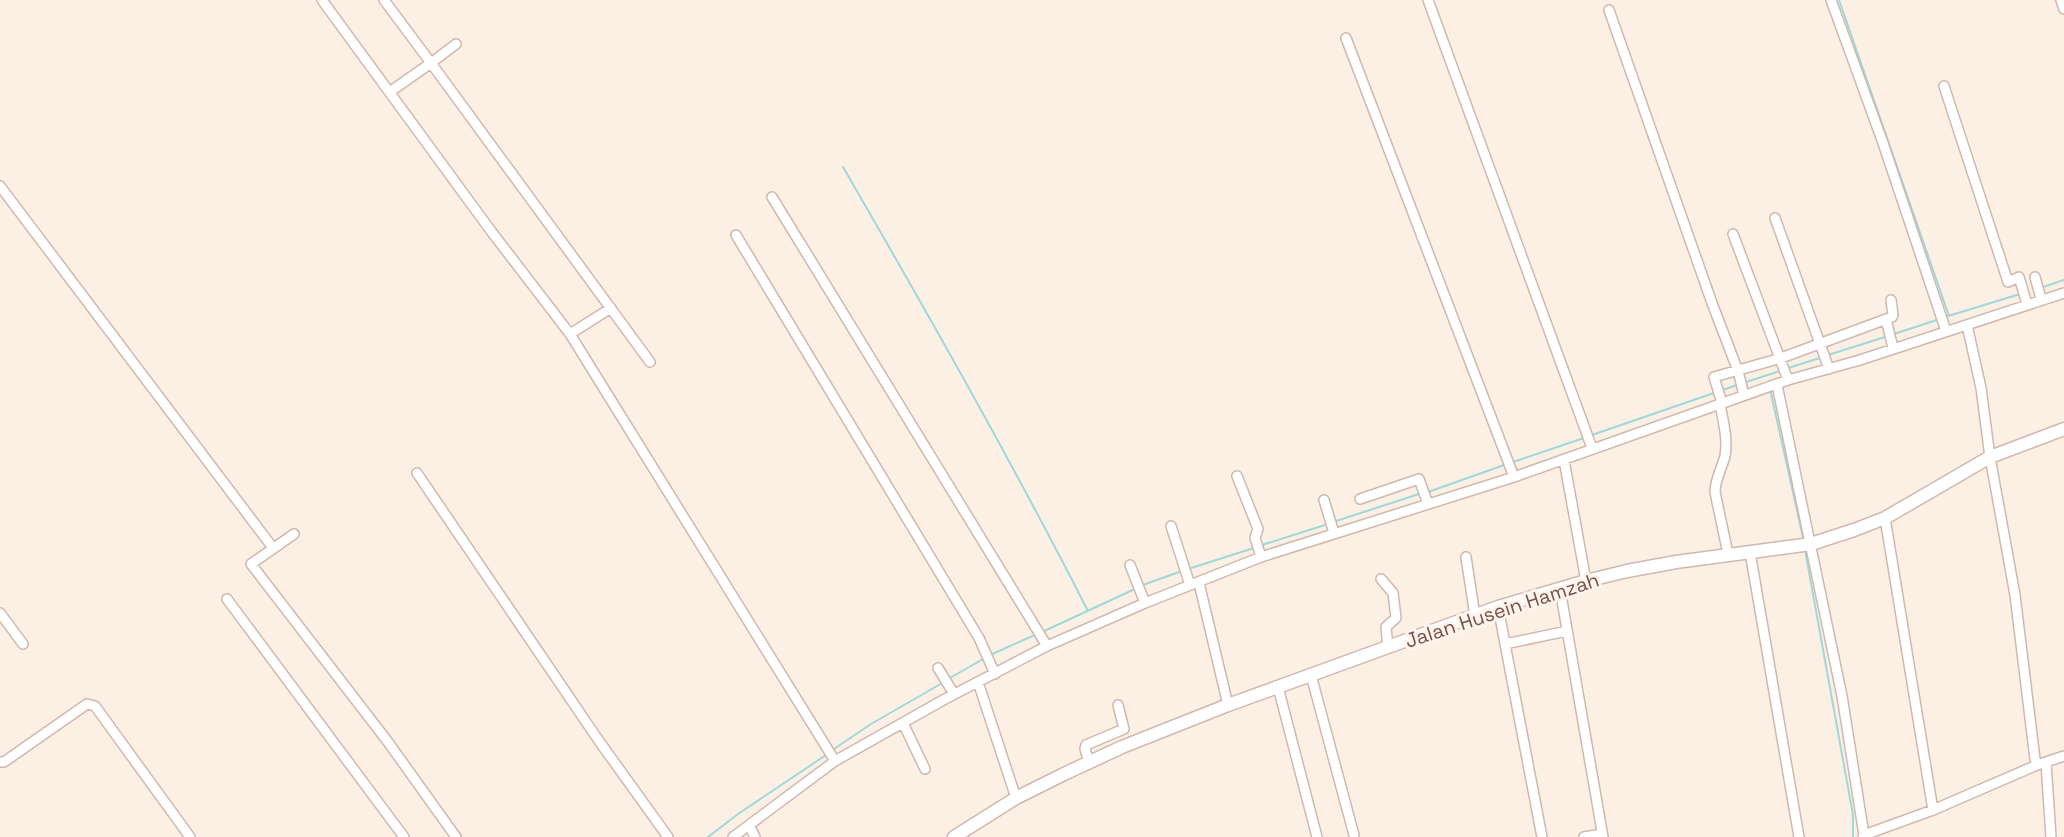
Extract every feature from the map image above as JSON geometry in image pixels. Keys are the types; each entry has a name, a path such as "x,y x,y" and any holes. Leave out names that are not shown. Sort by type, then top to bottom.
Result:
{"street":[{"path":"322,0 491,231 570,334 834,761"},
{"path":"384,0 650,362"},
{"path":"1428,0 1592,446"},
{"path":"1831,0 1883,143 1945,327"},
{"path":"2061,0 2064,9"},
{"path":"1609,10 1738,372 1744,395"},
{"path":"1346,38 1513,473"},
{"path":"390,91 456,44"},
{"path":"1944,86 2008,282 2019,277 2027,304"},
{"path":"0,186 273,548"},
{"path":"772,197 1046,645"},
{"path":"1775,218 1829,368"},
{"path":"1733,234 1788,380"},
{"path":"736,235 886,482 985,651 994,673"},
{"path":"2036,279 2040,297"},
{"path":"732,837 834,761 1046,645 1144,600 1193,583 1260,554 1513,473 1564,460 1592,446 1638,435 1721,402 1829,368 1892,343 1945,327 1967,325 2027,304 2040,297 2064,292"},
{"path":"1728,554 1714,492 1725,456 1726,440 1721,402 1714,377 1821,348 1886,321 1893,316 1891,300"},
{"path":"570,334 611,308"},
{"path":"1886,321 1892,343"},
{"path":"1967,325 1981,388 1990,458 2015,595 2051,837"},
{"path":"1773,386 1806,545 1842,696 1864,836 2064,756"},
{"name":"Jalan Husein Hamzah","path":"954,837 967,833 1016,798 1089,762 1228,705 1498,607 1586,581 1627,571 1728,554 1806,545 1854,530 1885,518 1990,458 2064,429"},
{"path":"1564,460 1586,581"},
{"path":"417,473 599,741 668,837"},
{"path":"1237,477 1258,529 1255,538 1260,554"},
{"path":"1360,500 1419,478 1427,502"},
{"path":"1324,500 1334,531"},
{"path":"1885,518 1933,810"},
{"path":"1171,526 1183,564 1193,583 1228,705"},
{"path":"294,534 251,564 388,742 456,837"},
{"path":"1750,552 1799,837"},
{"path":"1466,557 1475,616"},
{"path":"1131,565 1144,600"},
{"path":"1381,579 1393,593 1396,618 1386,627 1388,648"},
{"path":"1560,589 1602,835 1584,837"},
{"path":"227,599 404,837"},
{"path":"1498,607 1542,837"},
{"path":"0,613 23,644"},
{"path":"1505,644 1567,631"},
{"path":"938,668 954,694"},
{"path":"1311,675 1354,835"},
{"path":"978,682 1016,798"},
{"path":"1278,687 1317,837"},
{"path":"0,762 4,762 87,704 92,704 190,837"},
{"path":"1089,762 1086,745 1124,729 1118,705"},
{"path":"903,723 925,770"},
{"path":"749,825 755,837"}],"waterway":[{"path":"1839,0 1949,316"},
{"path":"843,167 968,388 1088,611"},
{"path":"2040,288 2064,280"},
{"path":"1945,317 2020,294"},
{"path":"1894,334 1940,319"},
{"path":"1828,355 1888,336"},
{"path":"1788,368 1823,357"},
{"path":"1743,383 1783,370"},
{"path":"1720,391 1737,385"},
{"path":"1770,389 1804,542"},
{"path":"1589,436 1714,393"},
{"path":"1513,462 1584,438"},
{"path":"1428,492 1507,464"},
{"path":"1333,522 1422,493"},
{"path":"1259,546 1328,524"},
{"path":"1188,569 1254,548"},
{"path":"1805,550 1853,815 1853,837"},
{"path":"1140,586 1182,571"},
{"path":"1042,632 1135,589"},
{"path":"990,655 1037,634"},
{"path":"948,679 985,658"},
{"path":"831,751 871,724 944,682"},
{"path":"708,837 826,755"}]}
